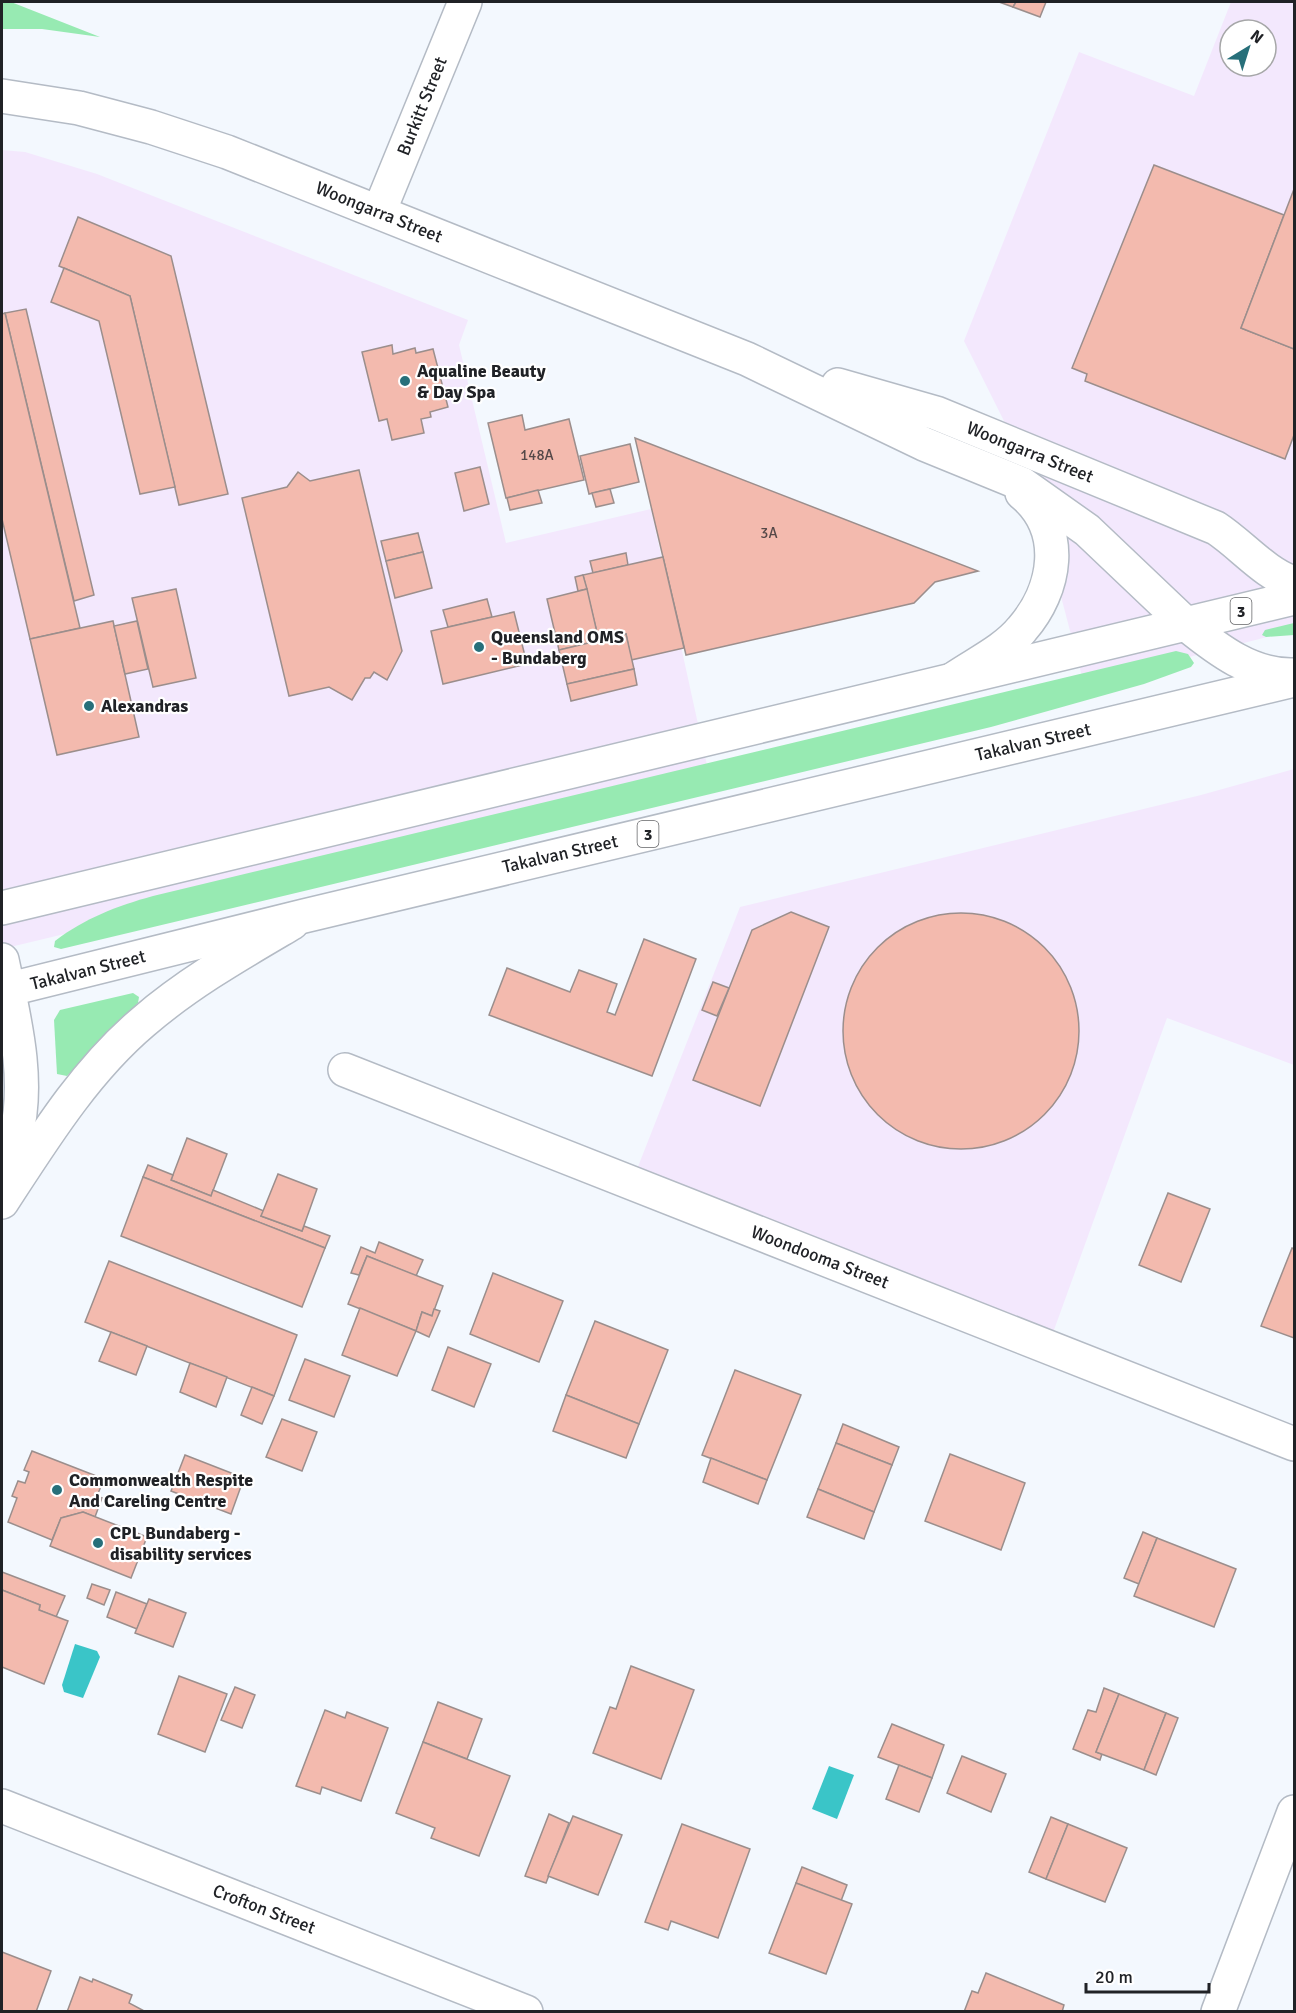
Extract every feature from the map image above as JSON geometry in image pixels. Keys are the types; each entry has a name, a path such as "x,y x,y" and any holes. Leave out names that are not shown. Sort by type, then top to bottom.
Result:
{"main road":[{"name":"Burkitt Street","path":"380,212 465,2"},
{"name":"Woongarra Street","path":"2,96 79,108 151,127 227,152 747,359 924,444 1022,484 1087,530 1187,625 1230,656 1255,669 1277,676 1294,677"},
{"name":"Woongarra Street","path":"747,359 936,413 1216,528 1236,541 1269,570 1294,583"},
{"name":"Woongarra Street","path":"954,679 1009,642 1022,630 1042,600 1051,579 1052,545 1048,529 1025,495 992,471"},
{"name":"3","path":"2,908 1294,598"},
{"name":"Takalvan Street","path":"4,980 304,915 1294,677"},
{"path":"2,1202 74,1098 103,1062 143,1022 213,970 304,915"},
{"path":"2,1174 15,1138 21,1097 19,1053 4,980"},
{"name":"Woondooma Street","path":"345,1070 1294,1444"},
{"name":"Crofton Street","path":"2,1806 526,2012"},
{"path":"1218,2012 1294,1812"}],"shaded area":[{"path":"1231,2 1294,2 1294,630 1084,684 1027,467 964,341 1079,52 1194,96 1218,35 1218,78 1278,78 1278,18 1225,18"},
{"path":"2,150 25,152 97,174 468,320 459,345 506,543 651,509 710,779 2,949"},
{"path":"1294,769 1294,1065 1167,1018 1046,1352 630,1187 740,907 1201,795"}],"green space":[{"path":"2,2 11,2 100,37 42,29 2,29"},
{"path":"1294,623 1294,635 1266,637 1262,635 1265,630"},
{"path":"1176,651 1188,654 1194,663 1191,667 1144,684 991,727 61,949 54,947 55,941 90,919 153,896"},
{"path":"133,993 139,997 138,1003 67,1076 57,1074 54,1020 60,1010"}],"water":[{"path":"75,1644 97,1651 100,1657 83,1698 64,1692 62,1685"},
{"path":"829,1766 854,1775 837,1819 812,1809"}],"building":[{"path":"999,2 1016,2 1013,7"},
{"path":"1016,2 1046,2 1040,17 1013,7"},
{"path":"1154,165 1284,215 1241,328 1294,349 1294,435 1285,459 1085,381 1087,374 1072,368"},
{"path":"1294,189 1294,349 1241,328"},
{"path":"78,217 171,256 228,494 179,505 130,296 59,266"},
{"path":"64,268 130,296 175,487 140,494 99,321 51,302"},
{"path":"26,309 94,595 74,601 5,313"},
{"path":"5,313 80,628 30,639 2,519 2,314"},
{"name":"Aqualine Beauty & Day Spa","path":"392,345 393,354 415,348 416,353 433,349 448,407 430,412 431,417 421,419 424,433 392,440 387,419 379,421 362,352"},
{"path":"522,415 525,430 569,419 584,480 506,498 488,423"},
{"path":"635,438 978,571 935,582 914,603 686,655"},
{"path":"630,444 639,482 589,494 580,456"},
{"path":"480,467 489,504 464,511 455,473"},
{"path":"359,470 402,651 387,680 374,672 370,678 365,678 352,700 329,687 289,696 242,498 287,487 298,472 310,481"},
{"path":"610,489 614,503 596,507 592,493"},
{"path":"538,490 542,503 510,510 507,498"},
{"path":"418,533 423,552 386,561 381,541"},
{"path":"423,552 432,588 395,598 386,561"},
{"path":"626,553 628,565 593,573 590,561"},
{"path":"663,557 684,648 631,660 626,634 599,641 583,575"},
{"path":"583,575 587,589 578,591 575,577"},
{"path":"176,589 196,678 153,687 132,598"},
{"path":"587,589 599,641 559,650 547,599"},
{"path":"487,599 492,617 448,627 443,610"},
{"name":"Queensland OMS - Bundaberg","path":"514,612 527,664 443,684 431,631"},
{"name":"Alexandras","path":"113,621 139,737 57,755 30,639"},
{"path":"137,621 148,669 125,674 114,626"},
{"path":"626,634 634,669 567,684 559,650"},
{"path":"634,669 637,685 571,701 567,684"},
{"path":"791,912 829,927 760,1106 693,1080 752,930"},
{"path":"949,913 973,913 995,918 1017,927 1045,947 1059,965 1070,986 1077,1008 1079,1031 1077,1054 1070,1076 1059,1097 1045,1115 1017,1135 995,1144 973,1149 949,1149 927,1144 905,1135 877,1115 857,1087 848,1065 843,1043 843,1019 848,997 857,975 877,947 905,927 927,918"},
{"path":"644,939 696,959 652,1076 489,1015 507,968 570,992 579,970 617,984 607,1012 615,1015"},
{"path":"713,982 729,988 717,1016 702,1010"},
{"path":"187,1138 227,1154 211,1196 171,1180"},
{"path":"148,1165 173,1175 171,1180 211,1196 213,1190 264,1211 261,1216 302,1231 304,1226 330,1236 325,1248 143,1177"},
{"path":"278,1174 317,1189 302,1231 261,1216"},
{"path":"143,1177 325,1248 302,1307 121,1236"},
{"path":"1168,1193 1210,1209 1181,1282 1139,1265"},
{"path":"379,1242 423,1260 416,1276 367,1256 359,1275 351,1273 361,1247 375,1253"},
{"path":"1292,1248 1294,1249 1294,1338 1261,1326"},
{"path":"367,1256 443,1286 432,1316 422,1312 416,1331 348,1304"},
{"path":"109,1261 297,1335 274,1396 85,1322"},
{"path":"493,1273 563,1301 539,1362 470,1334"},
{"path":"360,1308 416,1331 397,1376 342,1355"},
{"path":"434,1309 440,1311 429,1337 416,1331 422,1312 432,1316"},
{"path":"595,1321 668,1350 639,1424 566,1395"},
{"path":"111,1332 147,1346 136,1375 99,1361"},
{"path":"448,1347 491,1364 474,1407 432,1390"},
{"path":"305,1359 350,1376 334,1417 289,1400"},
{"path":"190,1363 227,1377 216,1407 180,1392"},
{"path":"735,1370 801,1395 767,1480 702,1455"},
{"path":"252,1387 274,1396 262,1424 241,1415"},
{"path":"566,1395 639,1424 626,1458 553,1431"},
{"path":"282,1419 317,1432 302,1471 266,1457"},
{"path":"843,1424 899,1447 892,1465 836,1443"},
{"path":"836,1443 892,1465 874,1512 818,1489"},
{"name":"Commonwealth Respite And Careling Centre","path":"32,1451 104,1479 97,1496 102,1498 95,1517 83,1512 61,1518 52,1540 8,1522 17,1498 12,1496 18,1481 25,1483 29,1472 24,1470"},
{"path":"950,1454 1025,1483 1001,1550 925,1521"},
{"path":"185,1455 244,1478 231,1514 171,1491"},
{"path":"711,1458 767,1480 758,1504 703,1482"},
{"path":"818,1489 874,1512 864,1539 807,1517"},
{"name":"CPL Bundaberg - disability services","path":"83,1512 147,1537 131,1578 50,1546 61,1518"},
{"path":"1143,1532 1157,1538 1139,1584 1124,1578"},
{"path":"1157,1538 1236,1569 1214,1627 1134,1596"},
{"path":"2,1572 65,1596 56,1617 39,1610 40,1605 2,1590"},
{"path":"92,1584 110,1590 104,1605 87,1598"},
{"path":"2,1590 40,1605 39,1610 68,1621 44,1684 2,1667"},
{"path":"116,1592 147,1604 137,1629 107,1617"},
{"path":"149,1599 186,1613 173,1647 135,1633"},
{"path":"631,1666 694,1690 661,1779 593,1753 610,1707 616,1709"},
{"path":"179,1676 227,1694 205,1752 158,1734"},
{"path":"235,1687 255,1695 242,1728 221,1720"},
{"path":"1104,1688 1119,1694 1096,1752 1102,1754 1100,1760 1073,1749 1088,1710 1096,1712"},
{"path":"1119,1694 1166,1713 1144,1770 1096,1752"},
{"path":"438,1702 482,1719 467,1759 423,1742"},
{"path":"325,1710 345,1718 347,1712 388,1728 361,1801 322,1787 320,1794 296,1786"},
{"path":"1166,1713 1178,1718 1156,1775 1144,1770"},
{"path":"892,1724 944,1745 932,1778 878,1757"},
{"path":"423,1742 510,1776 479,1856 431,1838 435,1828 396,1813"},
{"path":"962,1756 1006,1774 991,1812 947,1793"},
{"path":"899,1765 932,1778 919,1812 886,1799"},
{"path":"549,1814 569,1823 546,1883 525,1876"},
{"path":"573,1816 622,1835 598,1895 548,1876"},
{"path":"1051,1817 1068,1824 1046,1879 1029,1872"},
{"path":"682,1824 750,1849 718,1938 671,1921 668,1930 645,1922"},
{"path":"1068,1824 1127,1848 1105,1902 1046,1879"},
{"path":"802,1867 847,1885 841,1901 796,1883"},
{"path":"796,1883 852,1904 826,1974 769,1953"},
{"path":"2,1952 51,1971 36,2012 2,2012"},
{"path":"986,1973 1064,2005 1062,2012 964,2012 972,1991 978,1993"},
{"path":"80,1977 92,1982 93,1979 132,1995 129,2003 146,2012 67,2012"}],"place":[{"name":"Aqualine Beauty & Day Spa","path":"405,381"},
{"name":"Queensland OMS - Bundaberg","path":"479,647"},
{"name":"Alexandras","path":"89,706"},
{"name":"Commonwealth Respite And Careling Centre","path":"57,1490"},
{"name":"CPL Bundaberg - disability services","path":"98,1543"}]}
